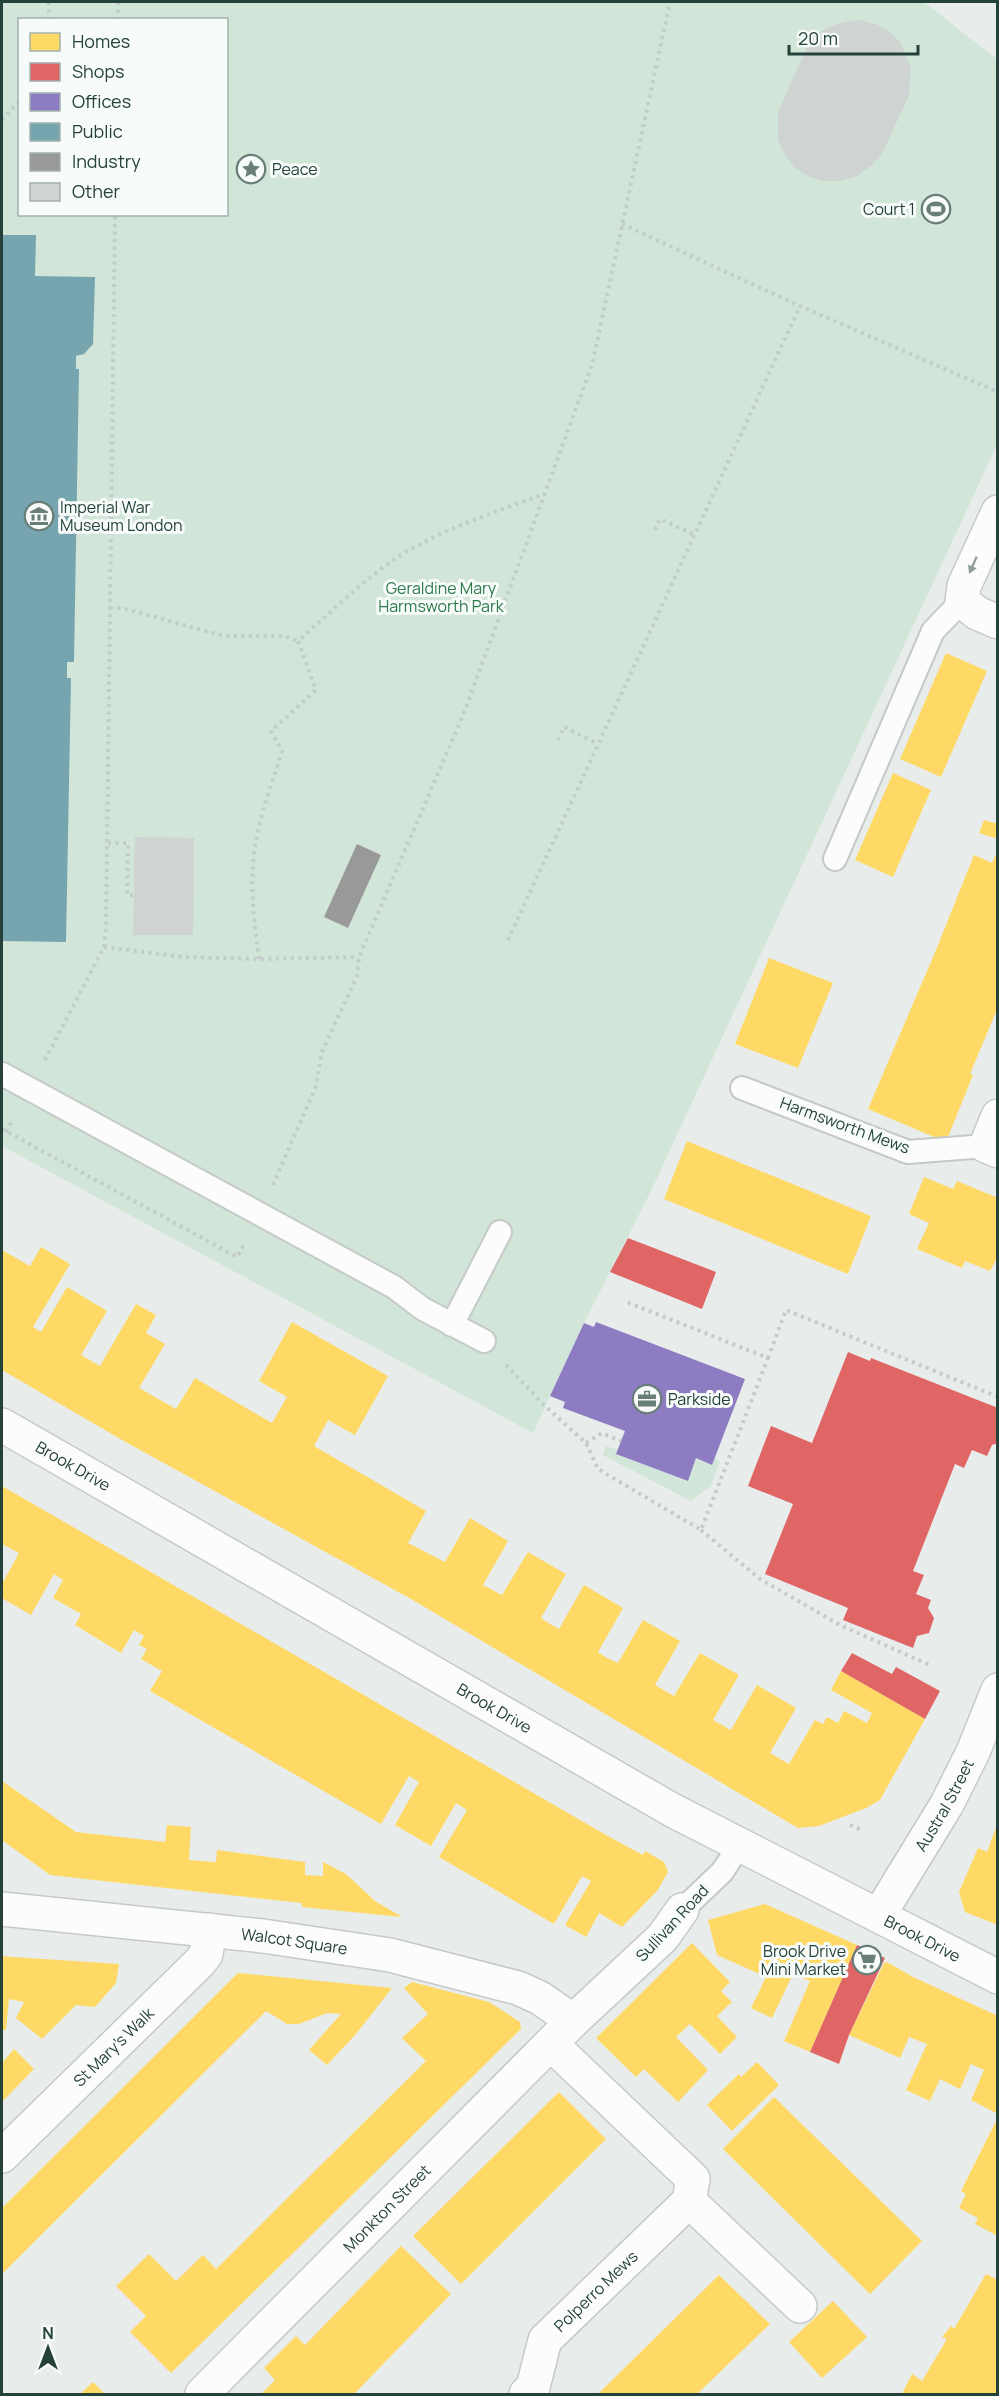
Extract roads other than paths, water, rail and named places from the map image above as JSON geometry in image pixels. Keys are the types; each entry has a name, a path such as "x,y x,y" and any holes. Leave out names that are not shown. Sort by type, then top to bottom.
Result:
{"street":[{"path":"998,512 964,586 962,601 977,613 998,622"},
{"path":"992,1148 998,1116"},
{"name":"Brook Drive","path":"2,1425 672,1810 998,1977"},
{"name":"Austral Street","path":"879,1915 947,1804 973,1752 998,1690"},
{"name":"Walcot Square","path":"2,1910 263,1936 400,1958 518,1988 540,1998 573,2021"},
{"name":"Sullivan Road","path":"573,2021 663,1937 682,1910"},
{"name":"St Mary's Walk","path":"2,2156 200,1962 206,1954 210,1930"},
{"name":"Monkton Street","path":"202,2394 573,2021"},
{"path":"551,2044 693,2179 689,2201 800,2306"},
{"name":"Polperro Mews","path":"526,2394 533,2387 545,2340 689,2201"}],"lane":[{"path":"836,859 933,631 962,601"},
{"path":"2,1074 394,1287 423,1309 483,1341"},
{"name":"Harmsworth Mews","path":"742,1088 908,1152 992,1148"},
{"path":"452,1325 500,1232"},
{"name":"Sullivan Road","path":"682,1910 722,1872 740,1845"}],"place":[{"name":"Peace","path":"251,169"},
{"name":"Court 1","path":"936,209"},
{"name":"Imperial War Museum London","path":"39,516"},
{"name":"Parkside","path":"647,1399"},
{"name":"Brook Drive Mini Market","path":"867,1960"}],"park label":[{"name":"Geraldine Mary Harmsworth Park","path":"441,597"}]}
